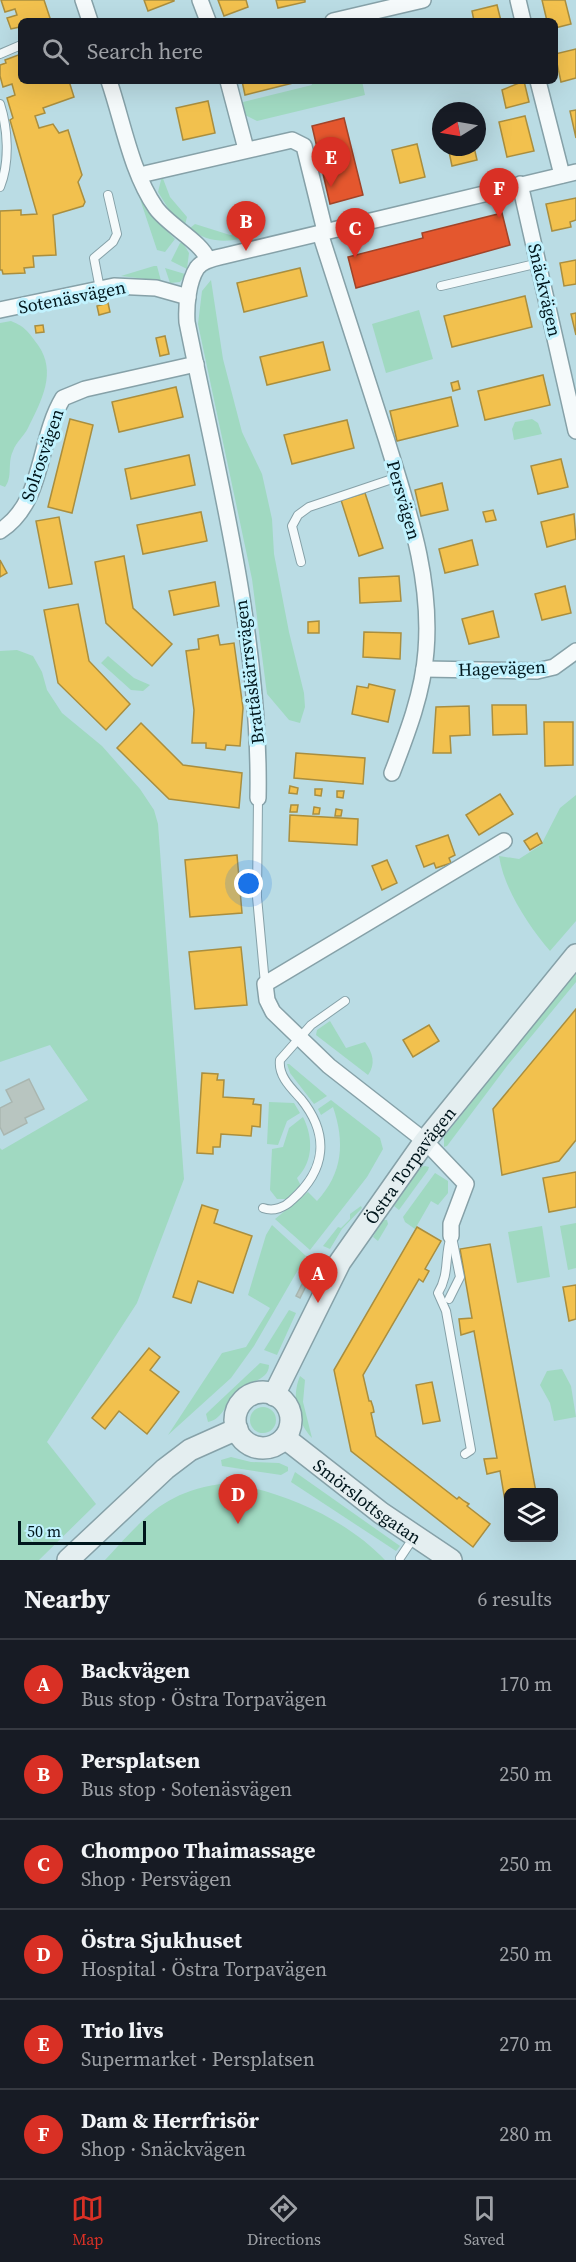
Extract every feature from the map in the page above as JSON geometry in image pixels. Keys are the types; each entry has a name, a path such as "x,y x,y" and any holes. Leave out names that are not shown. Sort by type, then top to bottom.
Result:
{"street":[{"path":"83,0 89,18"},
{"path":"200,0 207,18"},
{"path":"346,18 423,0"},
{"path":"518,0 522,18"},
{"path":"111,84 140,175 164,219 200,248 208,260"},
{"path":"140,175 246,150 229,84"},
{"path":"188,297 197,267 208,260 569,174 539,84"},
{"name":"Persvägen","path":"246,150 291,140 304,146 323,232 417,542 424,581 427,627 424,669 411,725 392,773"},
{"name":"Snäckvägen","path":"520,184 576,432"},
{"name":"Sotenäsvägen","path":"0,310 100,289 134,286 156,288 188,297"},
{"name":"Brattåskärrsvägen","path":"188,297 187,322 236,565 259,753 258,798"},
{"name":"Solrosvägen","path":"0,531 13,523 29,501 50,421 63,398 92,388 196,364"},
{"name":"Hagevägen","path":"424,669 537,671 554,667 576,651"},
{"path":"265,984 504,841"},
{"name":"Östra Torpavägen","path":"274,1395 340,1262 425,1141 576,955"},
{"name":"Brattåskärrsvägen","path":"265,984 267,1000 273,1012 299,1038 329,1066 425,1141"},
{"path":"425,1141 466,1184 451,1224 451,1236"},
{"path":"256,1393 274,1395 286,1404 291,1418 285,1438 270,1447 258,1448 243,1439 237,1429 236,1417 244,1400 256,1393"},
{"path":"68,1560 165,1469 190,1450 237,1429"},
{"name":"Smörslottsgatan","path":"285,1438 414,1537 451,1560"}],"lane":[{"path":"0,54 18,46"},
{"path":"0,104 6,151 6,166 0,187"},
{"path":"100,289 94,258 113,242 117,234 108,195"},
{"path":"441,286 539,263"},
{"path":"301,562 292,526 303,511 398,477"},
{"name":"Brattåskärrsvägen","path":"258,798 256,897 265,984"},
{"path":"264,1208 268,1210 285,1207 311,1181 320,1156 318,1130 313,1118 280,1070 280,1060 311,1025 345,1001"},
{"path":"449,1299 460,1277 451,1236"},
{"path":"451,1236 446,1251 446,1279 438,1293 446,1311 471,1450 465,1454"},
{"path":"400,1558 414,1537"}],"green space":[{"path":"363,84 365,95 257,121 245,115 243,102 312,85"},
{"path":"162,176 170,197 187,217 185,225 171,213 158,192"},
{"path":"138,193 148,212 175,239 165,252 157,250"},
{"path":"195,224 230,235 256,231 258,234 240,239 214,240 190,228"},
{"path":"180,243 183,243 189,253 187,269 171,261"},
{"path":"154,266 157,266 161,281 121,276"},
{"path":"165,268 186,275 180,282 170,283"},
{"path":"211,280 223,359 242,432 262,474 272,519 274,554 304,693 305,707 300,723 289,720 267,694 252,579 198,324 202,291"},
{"path":"419,310 433,359 386,373 372,324"},
{"path":"11,321 24,328 38,345 44,355 47,376 38,407 11,456 9,479 5,487 0,485 0,323"},
{"path":"532,419 538,423 542,434 514,440 512,429 515,422"},
{"path":"17,650 33,656 42,672 47,690 62,713 102,746 140,789 154,810 158,824 184,1179 137,1303 47,1442 96,1504 39,1560 0,1560 0,1148 2,1150 88,1100 50,1045 0,1062 0,651"},
{"path":"108,656 134,678 150,685 143,691 131,690 101,663"},
{"path":"576,795 576,921 550,951 518,906 506,881 499,856 519,859 541,845 560,808"},
{"path":"576,970 576,982 444,1147 444,1137"},
{"path":"330,1021 346,1048 365,1042 372,1058 372,1067 368,1075 316,1035 317,1030"},
{"path":"287,1064 327,1096 314,1104 290,1073"},
{"path":"331,1100 380,1138 383,1149 367,1177 310,1250 275,1219 308,1192 317,1201 332,1179 339,1157 337,1120 333,1107 321,1115 318,1109"},
{"path":"269,1102 294,1103 300,1113 287,1121 278,1145 267,1144"},
{"path":"303,1117 309,1133 310,1149 307,1164 297,1178 301,1186 288,1199 277,1199 270,1190 272,1149 283,1147 289,1128"},
{"path":"421,1167 429,1167 428,1170 399,1210 394,1206"},
{"path":"435,1173 448,1181 448,1193 438,1205 431,1201 415,1229 405,1222 403,1217"},
{"path":"361,1206 362,1208 342,1229 330,1249 323,1246 338,1227 341,1228 350,1219 350,1214"},
{"path":"382,1220 387,1220 388,1224 378,1241 373,1237"},
{"path":"576,1223 576,1268 568,1270 560,1226"},
{"path":"272,1225 306,1256 254,1346 231,1378 168,1435 222,1353 246,1347 270,1308 248,1295 266,1235"},
{"path":"542,1226 550,1277 517,1283 508,1232"},
{"path":"289,1310 296,1313 277,1355 264,1350"},
{"path":"260,1363 269,1365 265,1375 237,1391 221,1414 208,1422 206,1414"},
{"path":"562,1369 571,1386 576,1417 554,1421 550,1403 540,1385 547,1371"},
{"path":"300,1376 305,1380 303,1402 312,1438 303,1425 297,1409 296,1392"},
{"path":"263,1407 272,1411 276,1420 272,1429 263,1433 254,1429 250,1420 254,1411"},
{"path":"231,1457 251,1462 279,1463 288,1467 288,1471 281,1475 222,1466 221,1460"},
{"path":"295,1472 400,1546 396,1551 291,1482"},
{"path":"227,1483 270,1493 312,1509 352,1532 385,1560 105,1560 145,1518 172,1499 187,1492"}],"building: Homes":[{"path":"1,0 44,0 50,18 18,18 18,27 11,29 7,18 17,15 15,9 5,12"},
{"path":"144,0 174,0 174,1 148,11"},
{"path":"218,0 246,0 248,7 224,16"},
{"path":"276,0 305,0 305,2 278,8"},
{"path":"542,0 565,0 571,24 558,27 558,18 546,18"},
{"path":"497,5 500,18 473,18 472,11"},
{"path":"576,49 576,78 561,82 558,53"},
{"path":"18,55 18,84 70,84 74,97 43,108 45,113 35,116 39,128 53,124 59,133 68,130 82,175 78,182 85,202 83,206 53,215 56,255 33,256 34,267 24,268 25,273 3,274 0,270 0,211 21,210 21,215 37,214 10,120 13,118 7,98 15,95 12,84 3,87 0,76 0,65 6,63 5,60"},
{"path":"243,84 289,84 245,95"},
{"path":"517,84 525,84 529,102 506,108 502,90"},
{"path":"208,101 215,133 183,140 176,108"},
{"path":"576,110 576,138 570,111"},
{"path":"525,116 534,151 507,157 499,122"},
{"path":"417,144 425,177 400,183 392,150"},
{"path":"450,156 476,156 477,160 452,166"},
{"path":"576,198 576,220 570,222 571,227 552,231 546,204"},
{"path":"576,260 576,284 564,286 560,263"},
{"path":"300,268 307,296 244,312 237,283"},
{"path":"525,296 532,327 452,347 444,316"},
{"path":"108,303 110,312 99,315 97,306"},
{"path":"576,313 576,335 571,314"},
{"path":"43,325 44,332 36,333 35,326"},
{"path":"165,336 169,354 160,356 156,338"},
{"path":"323,342 330,370 267,385 260,357"},
{"path":"543,375 550,405 485,420 478,391"},
{"path":"458,381 460,389 453,391 451,383"},
{"path":"176,387 183,417 119,432 112,402"},
{"path":"451,397 458,426 397,441 390,411"},
{"path":"70,419 93,425 72,513 48,507"},
{"path":"347,420 354,448 292,464 284,435"},
{"path":"189,455 195,485 131,499 125,469"},
{"path":"561,459 568,487 538,494 531,466"},
{"path":"442,483 448,510 421,516 415,490"},
{"path":"365,493 383,548 359,556 341,500"},
{"path":"493,510 496,520 486,522 483,512"},
{"path":"201,512 207,541 143,554 137,525"},
{"path":"574,514 576,539 547,547 541,522"},
{"path":"59,517 72,584 49,588 36,521"},
{"path":"472,540 478,565 445,573 439,549"},
{"path":"124,556 133,608 172,644 152,666 106,623 95,562"},
{"path":"0,560 7,573 0,577"},
{"path":"399,576 401,601 360,603 359,578"},
{"path":"215,582 219,606 174,615 169,591"},
{"path":"565,586 571,613 542,620 535,594"},
{"path":"78,604 89,661 130,704 106,730 58,683 44,610"},
{"path":"493,611 499,637 469,644 462,619"},
{"path":"319,621 319,633 308,633 308,622"},
{"path":"364,632 401,633 400,659 363,657"},
{"path":"218,635 220,645 234,643 243,708 240,746 226,745 225,750 206,748 206,743 192,743 194,710 186,651 199,649 198,639"},
{"path":"369,684 395,690 388,722 352,714 357,686 368,688"},
{"path":"492,705 526,705 527,734 493,735"},
{"path":"469,706 470,735 450,736 451,753 433,753 436,707"},
{"path":"544,722 573,722 573,765 545,766"},
{"path":"141,723 183,765 242,773 239,808 169,799 117,748"},
{"path":"296,753 365,758 363,784 294,778"},
{"path":"290,786 298,788 297,794 289,793"},
{"path":"315,789 322,789 321,796 315,795"},
{"path":"337,791 344,791 343,798 337,797"},
{"path":"500,794 513,814 479,835 466,815"},
{"path":"291,805 298,805 297,812 290,812"},
{"path":"314,807 320,808 319,814 313,814"},
{"path":"336,809 342,810 341,816 335,816"},
{"path":"290,815 358,819 357,845 289,841"},
{"path":"537,833 542,843 530,850 524,841"},
{"path":"448,835 455,855 449,858 451,863 436,868 434,863 424,867 416,846"},
{"path":"237,855 242,913 190,917 185,860"},
{"path":"387,860 397,883 382,890 372,866"},
{"path":"241,947 247,1005 195,1009 189,952"},
{"path":"576,1009 576,1140 559,1161 502,1175 493,1109"},
{"path":"429,1025 439,1041 413,1057 403,1040"},
{"path":"202,1073 218,1074 217,1080 224,1080 223,1097 254,1099 253,1104 261,1105 260,1127 252,1126 251,1136 221,1134 220,1147 213,1147 213,1154 197,1153"},
{"path":"576,1172 576,1207 549,1212 543,1178"},
{"path":"202,1205 218,1210 214,1223 252,1236 233,1293 198,1281 191,1303 173,1297"},
{"path":"417,1227 441,1241 425,1269 429,1271 423,1282 419,1279 363,1375 369,1401 373,1407 374,1412 371,1413 376,1436 457,1499 459,1497 469,1504 467,1506 490,1524 473,1547 351,1451 334,1370"},
{"path":"490,1244 535,1488 504,1488 504,1495 500,1471 487,1474 484,1459 497,1458 474,1331 461,1335 459,1319 472,1318 460,1249"},
{"path":"576,1285 576,1319 569,1321 563,1287"},
{"path":"149,1348 160,1357 150,1370 179,1392 147,1434 119,1411 105,1429 92,1418"},
{"path":"432,1382 440,1421 423,1424 416,1385"}],"building: Shops":[{"path":"344,118 363,195 330,204 312,126"},
{"path":"502,213 510,245 356,288 348,257 423,238 422,233"}],"building: Other":[{"path":"29,1079 44,1109 25,1118 27,1123 4,1135 0,1127 0,1108 12,1102 6,1090"},
{"path":"302,1284 306,1286 300,1298 296,1296"}],"place":[{"name":"Trio livs","path":"331,187"},
{"name":"Dam & Herrfrisör","path":"499,218"},
{"name":"Persplatsen","path":"246,251"},
{"name":"Chompoo Thaimassage","path":"355,258"},
{"name":"Backvägen","path":"318,1303"},
{"name":"Östra Sjukhuset","path":"238,1524"}]}
